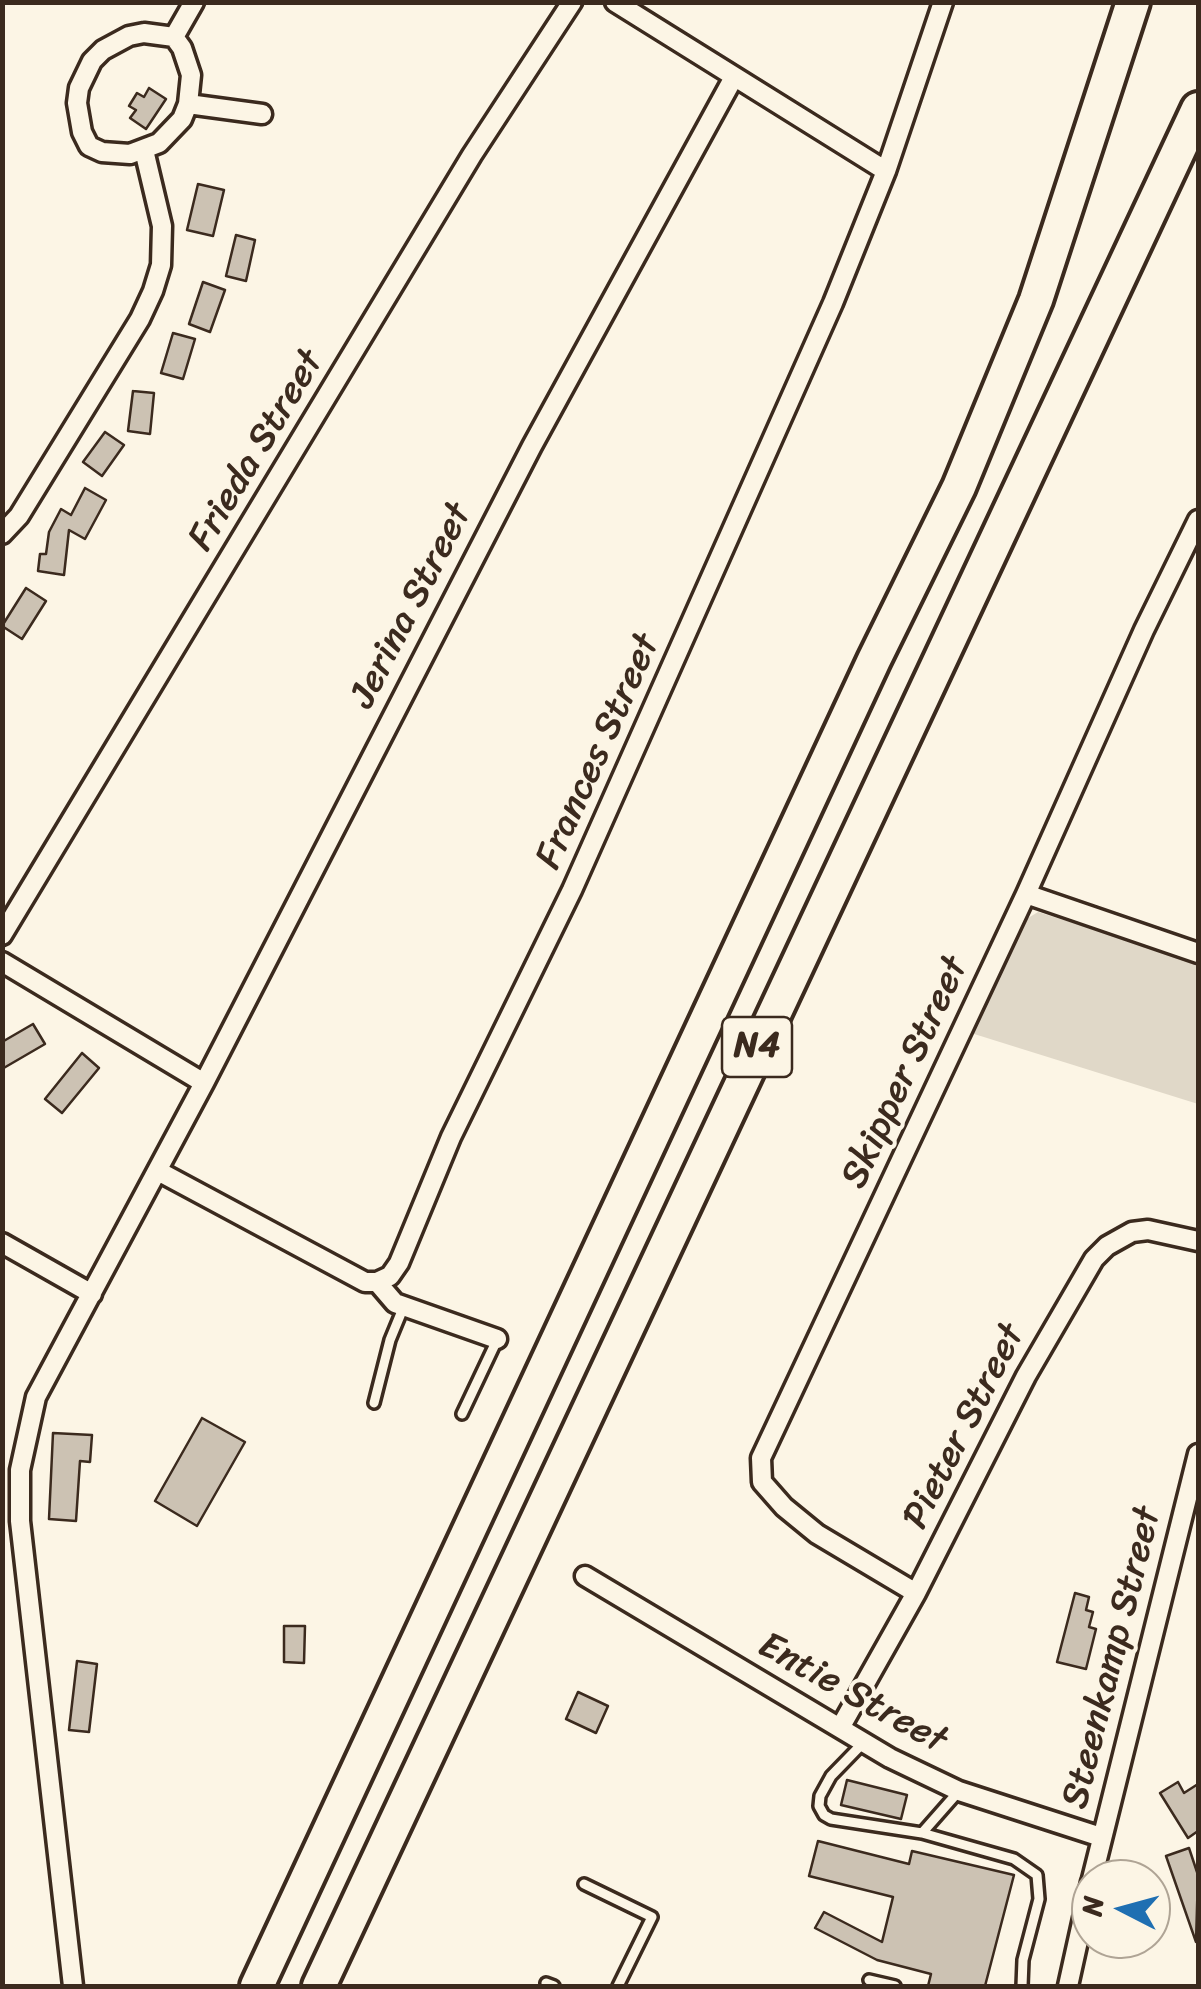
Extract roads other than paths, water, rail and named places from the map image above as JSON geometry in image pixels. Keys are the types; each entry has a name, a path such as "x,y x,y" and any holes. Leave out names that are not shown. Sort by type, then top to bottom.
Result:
{"highway":[{"name":"N4","path":"256,1986 874,660 959,487 1036,300 1133,2"},
{"name":"N4","path":"319,1986 1198,110"}],"street":[{"path":"174,37 194,2"},
{"name":"Frieda Street","path":"2,935 462,172 572,2"},
{"path":"614,2 886,170"},
{"name":"Frances Street","path":"377,1282 390,1276 399,1263 450,1138 572,890 825,320 886,170 942,2"},
{"path":"144,33 174,37 188,61 191,76 188,104 172,132 144,150 116,154 89,146 78,118 79,88 92,60 116,41 144,33"},
{"name":"Jerina Street","path":"72,1986 20,1522 20,1470 36,1398 204,1083 532,446 734,77"},
{"path":"188,104 262,114"},
{"path":"2,534 20,516 154,291 161,265 162,226 144,150"},
{"name":"Skipper Street","path":"916,1593 817,1534 784,1507 762,1482 761,1458 1198,520"},
{"path":"1026,894 1198,953"},
{"path":"2,962 204,1083"},
{"path":"158,1171 351,1276 377,1282 391,1300 497,1339"},
{"name":"Pieter Street","path":"840,1728 916,1593 1026,1376 1094,1259 1107,1246 1132,1232 1148,1230 1198,1241"},
{"path":"2,1242 92,1294"},
{"name":"Steenkamp Street","path":"1096,1859 1198,1454"},
{"name":"Entie Street","path":"585,1576 863,1743 959,1791 1101,1837"},
{"name":"Steenkamp Street","path":"1068,1986 1074,1959"}],"lane":[{"path":"374,1403 390,1340 404,1306"},
{"path":"462,1414 497,1339"},
{"path":"863,1743 832,1776 820,1796 819,1806 824,1815 922,1834 1014,1859 1036,1874 1038,1899 1023,1960 1022,1986"},
{"path":"922,1834 959,1791"},
{"path":"584,1884 652,1917 618,1986"},
{"path":"870,1980 895,1986"}]}
